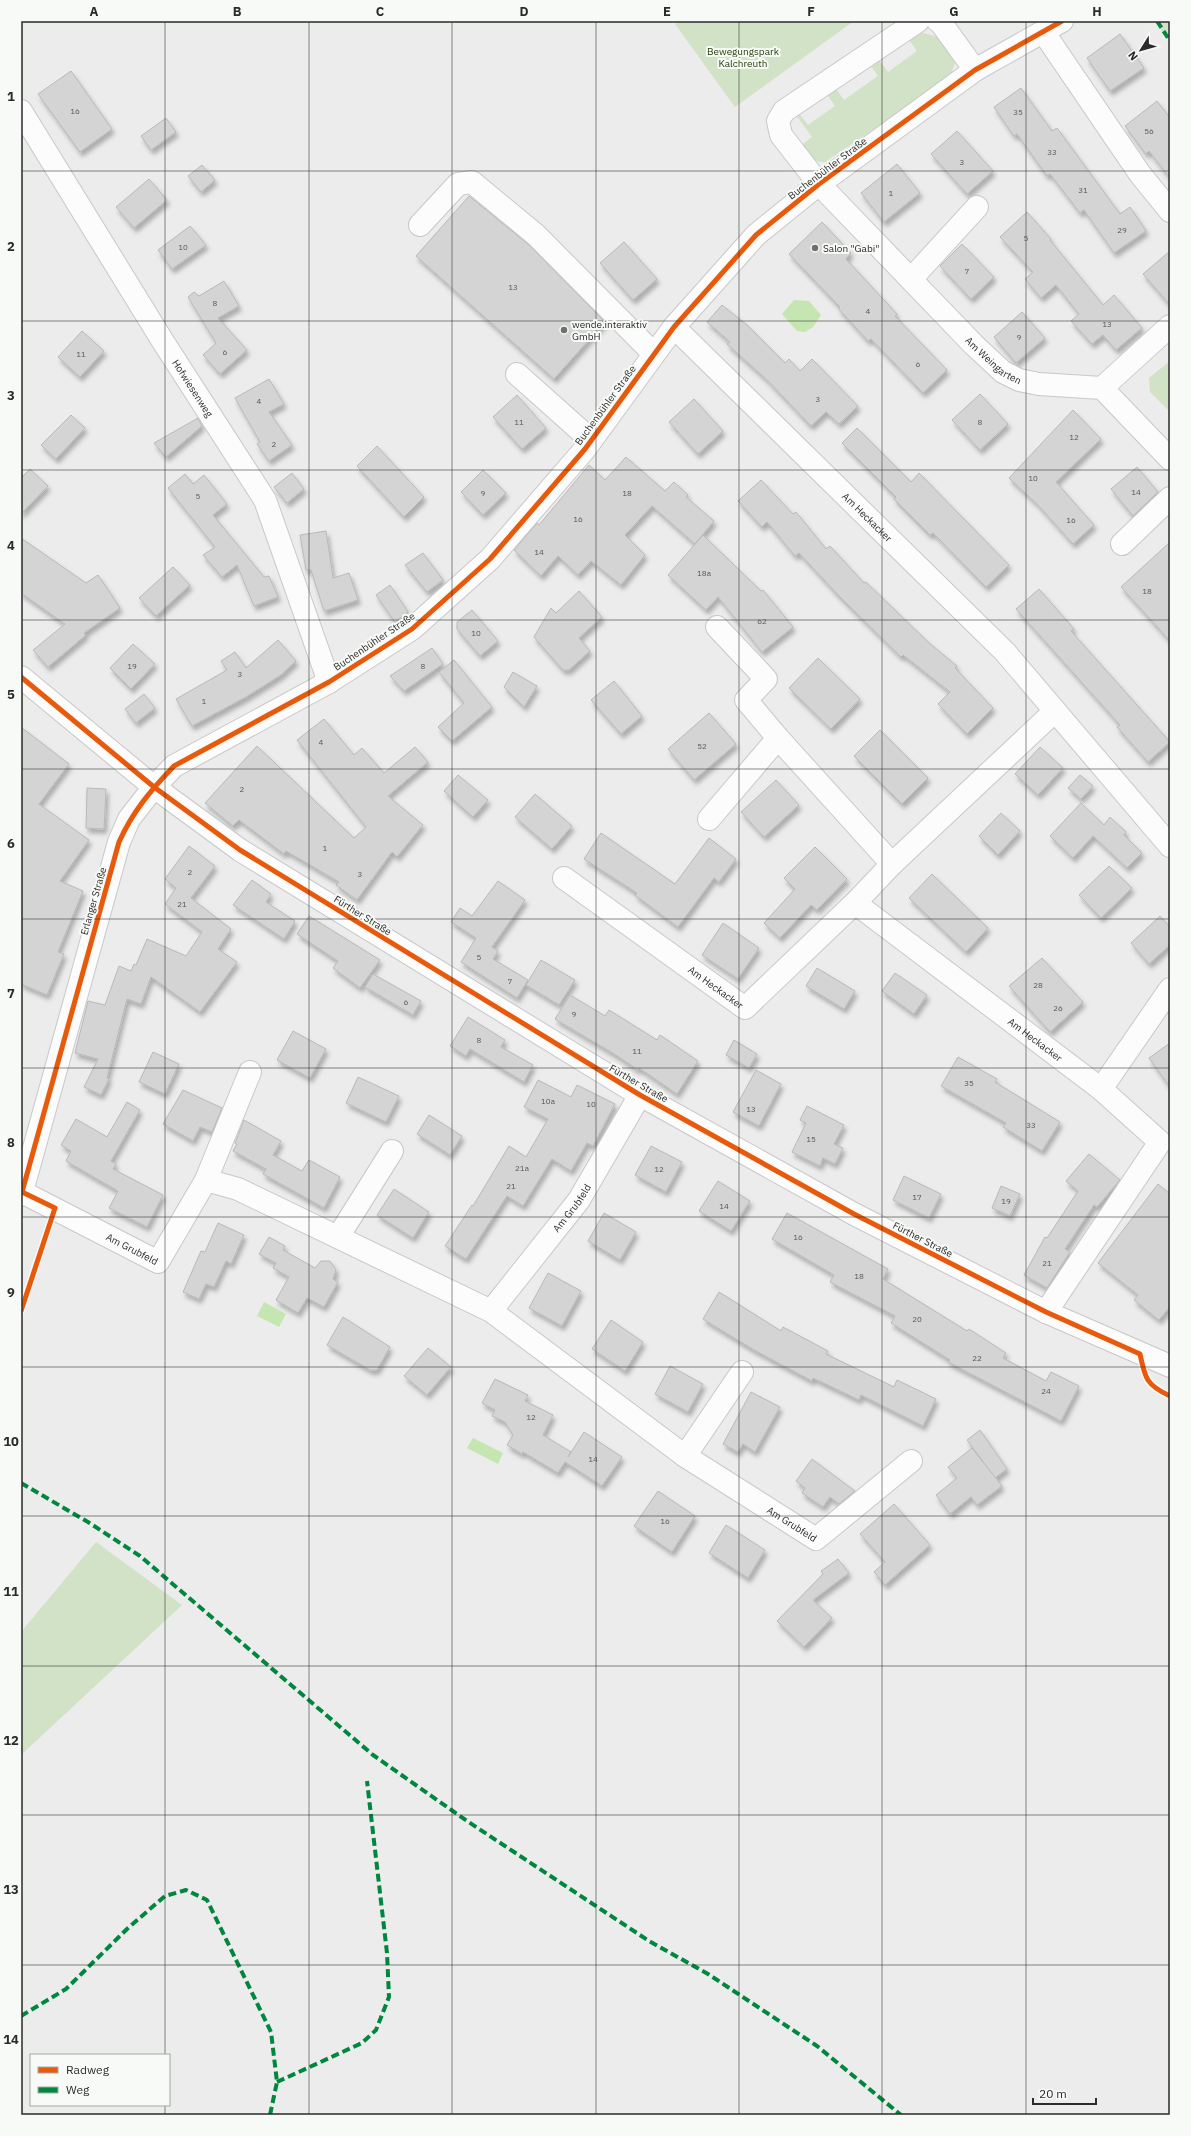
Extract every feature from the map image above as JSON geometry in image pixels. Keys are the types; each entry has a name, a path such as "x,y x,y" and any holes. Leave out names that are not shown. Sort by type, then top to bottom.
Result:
{"street":[{"name":"Am Weingarten","path":"918,21 784,111 778,121 781,135 819,184 912,278 974,345 1003,372 1019,380 1039,384 1102,388"},
{"path":"938,21 975,70"},
{"name":"Buchenbühler Straße","path":"154,787 174,766 329,682 412,628 490,559 591,440 674,327 756,235 819,184 975,70 1044,33 1062,21"},
{"path":"1044,33 1140,174 1170,210"},
{"name":"Hofwiesenweg","path":"21,111 162,340 265,500 329,682"},
{"path":"420,225 458,184 472,182 536,235 654,354"},
{"path":"912,278 977,208"},
{"path":"1170,326 1102,388 1170,459"},
{"name":"Am Heckacker","path":"674,327 1005,652 1170,846"},
{"path":"517,374 591,440"},
{"path":"1122,544 1170,498"},
{"path":"717,627 766,679 746,700 778,738 892,864"},
{"path":"21,676 154,787"},
{"name":"Am Heckacker","path":"564,878 745,1008 855,903 892,864 1055,711"},
{"path":"708,819 778,738"},
{"name":"Fürther Straße","path":"154,787 240,850 640,1095 854,1214 1046,1312 1170,1366"},
{"name":"Erlanger Straße","path":"21,1193 119,842 129,819 154,787"},
{"name":"Am Heckacker","path":"855,903 1101,1089 1165,1140 1046,1312"},
{"path":"1101,1089 1170,989"},
{"name":"Am Grubfeld","path":"21,1193 158,1262 206,1180 250,1072"},
{"name":"Am Grubfeld","path":"490,1311 579,1200 640,1095"},
{"path":"338,1237 392,1151"},
{"name":"Am Grubfeld","path":"206,1180 238,1188 490,1311 684,1456 816,1539 911,1461"},
{"path":"684,1456 742,1372"}],"green space":[{"name":"Bewegungspark Kalchreuth","path":"680,21 854,21 735,107 675,24"},
{"path":"1154,21 1170,21 1170,42"},
{"path":"920,32 938,37 955,63 949,78 825,162 817,161 811,157 802,145 812,137 796,115 798,112 808,125 835,106 825,91 833,85 844,100 878,76 869,63 877,57 888,72 917,51 909,40"},
{"path":"1170,361 1170,412 1150,392 1149,378"},
{"path":"96,1542 182,1605 21,1755 21,1632"}],"shaded area":[{"path":"794,300 809,301 821,315 813,327 805,332 797,331 782,314"},
{"path":"264,1302 286,1314 279,1327 257,1316"},
{"path":"473,1438 503,1453 498,1464 467,1448"}],"building":[{"path":"1120,34 1144,68 1110,91 1087,58"},
{"path":"71,71 112,129 80,152 38,94"},
{"path":"1021,88 1052,131 1057,128 1120,214 1130,207 1146,231 1114,253 1084,210 1080,213 1050,174 1047,176 1017,134 1014,136 994,107"},
{"path":"1157,101 1170,118 1170,178 1149,151 1146,154 1125,126"},
{"path":"166,118 176,132 151,150 141,136"},
{"path":"957,131 993,171 967,194 931,154"},
{"path":"897,164 920,193 884,222 861,193"},
{"path":"202,165 215,180 201,192 188,176"},
{"path":"149,179 167,200 134,228 116,207"},
{"path":"469,196 529,245 605,322 554,379 416,256"},
{"path":"1027,212 1051,239 1050,240 1103,305 1114,295 1142,328 1116,350 1103,335 1092,344 1071,321 1079,314 1056,285 1041,298 1025,279 1033,272 1000,237"},
{"path":"822,222 851,253 846,259 897,314 895,316 947,370 923,393 871,339 868,341 838,308 840,307 789,254"},
{"path":"190,226 206,245 172,269 158,250"},
{"path":"624,242 657,279 633,300 600,263"},
{"path":"962,244 994,277 971,299 940,266"},
{"path":"1170,251 1170,305 1143,274"},
{"path":"224,281 239,306 218,318 247,350 220,374 203,355 216,343 188,297 194,292 199,296"},
{"path":"722,305 747,325 785,363 789,359 800,371 812,359 858,406 839,424 826,412 811,426 767,380 727,344 730,342 707,322"},
{"path":"1022,312 1045,338 1016,363 994,337"},
{"path":"82,331 104,351 80,377 58,357"},
{"path":"269,379 284,404 269,412 292,445 269,461 257,444 260,442 235,398"},
{"path":"980,394 1008,424 980,450 952,420"},
{"path":"517,395 546,428 522,449 493,417"},
{"path":"694,399 723,431 698,454 669,422"},
{"path":"1073,410 1101,439 1056,482 1094,525 1073,544 1038,505 1009,478"},
{"path":"71,415 85,428 56,459 41,445"},
{"path":"198,418 202,426 166,457 154,443"},
{"path":"857,428 911,482 919,473 1009,565 986,587 933,533 930,535 894,499 896,497 842,443"},
{"path":"377,446 424,497 404,517 357,466"},
{"path":"626,457 665,491 674,482 688,495 686,497 714,521 695,544 652,506 625,535 645,555 621,585 591,561 578,575 558,556 541,576 514,550 537,523 539,525 589,465 605,480"},
{"path":"1137,467 1158,492 1133,516 1111,489"},
{"path":"30,469 48,486 21,514 21,478"},
{"path":"483,470 506,493 483,515 461,492"},
{"path":"292,473 304,489 287,503 274,487"},
{"path":"185,474 193,484 204,475 227,504 213,515 264,577 269,576 278,597 254,606 237,565 222,577 203,555 215,547 168,488"},
{"path":"761,480 793,514 796,512 826,549 830,546 864,583 866,582 928,642 957,666 955,668 993,708 967,734 938,704 950,692 903,655 901,657 839,596 799,553 795,556 767,522 762,527 738,501"},
{"path":"326,531 333,578 349,573 358,600 324,611 311,570 306,570 300,535"},
{"path":"703,535 761,591 763,590 793,627 762,652 718,597 706,610 668,575"},
{"path":"21,538 86,583 98,575 120,608 84,633 86,635 48,667 33,650 65,624 21,593"},
{"path":"1170,542 1170,641 1121,587"},
{"path":"423,553 443,580 427,592 405,565"},
{"path":"173,567 190,585 156,616 139,598"},
{"path":"390,585 408,612 395,622 376,595"},
{"path":"1039,589 1074,629 1071,631 1170,742 1148,762 1117,727 1120,725 1016,609"},
{"path":"579,591 602,617 579,638 590,651 569,670 563,670 534,637 551,608 556,613"},
{"path":"472,610 498,641 480,656 457,629 457,622"},
{"path":"278,640 296,661 281,675 246,697 192,726 176,699 227,670 221,661 235,652 246,668"},
{"path":"133,644 155,664 131,689 110,668"},
{"path":"432,648 443,664 404,691 390,676"},
{"path":"818,658 860,699 831,729 789,688"},
{"path":"454,660 492,707 452,741 438,727 464,703 439,672"},
{"path":"513,672 537,686 524,707 504,687"},
{"path":"614,681 642,716 621,734 591,700"},
{"path":"144,694 155,708 136,723 125,709"},
{"path":"709,713 736,744 694,780 668,749"},
{"path":"324,719 354,755 362,748 384,773 415,747 428,762 388,796 423,825 397,857 392,852 357,900 336,885 339,882 286,851 284,854 239,820 233,826 205,803 257,746 354,838 366,827 297,740"},
{"path":"21,727 69,764 39,804 89,840 60,881 83,891 58,952 64,954 47,995 21,984"},
{"path":"880,730 928,778 902,804 854,756"},
{"path":"1040,747 1063,768 1038,795 1015,774"},
{"path":"458,775 488,800 473,817 444,791"},
{"path":"1080,775 1093,786 1081,799 1068,788"},
{"path":"776,780 799,805 764,837 741,812"},
{"path":"87,788 106,789 104,829 86,828"},
{"path":"535,794 572,826 552,849 515,817"},
{"path":"1081,803 1104,825 1110,817 1126,832 1124,835 1142,853 1127,868 1093,836 1073,858 1050,836"},
{"path":"1001,813 1020,831 998,855 979,836"},
{"path":"601,833 675,884 709,838 736,859 719,882 714,878 678,927 635,895 637,893 584,859"},
{"path":"189,846 215,866 191,898 231,929 218,949 237,962 200,1012 151,977 141,1004 127,999 107,1078 109,1079 101,1095 84,1087 98,1059 75,1053 88,1001 105,1005 119,966 131,971 134,964 136,965 147,939 186,956 202,932 165,904 176,888 165,879"},
{"path":"815,847 847,879 817,910 811,905 780,938 764,923 795,889 784,878"},
{"path":"1109,866 1132,888 1101,918 1079,895"},
{"path":"932,874 988,928 966,952 909,898"},
{"path":"252,880 271,894 266,902 295,921 284,939 233,905"},
{"path":"498,881 525,900 492,947 498,951 493,959 528,980 517,998 461,962 476,938 451,922 460,908 472,916"},
{"path":"309,916 380,960 360,988 333,968 338,961 297,934"},
{"path":"1160,916 1170,927 1170,945 1149,964 1131,943"},
{"path":"723,923 759,948 738,979 702,955"},
{"path":"1042,958 1083,1002 1050,1032 1009,986"},
{"path":"541,960 575,980 559,1005 526,985"},
{"path":"817,968 855,991 844,1009 806,986"},
{"path":"895,973 927,995 914,1014 882,991"},
{"path":"373,974 421,1001 413,1015 365,987"},
{"path":"570,995 605,1016 609,1010 657,1040 660,1035 698,1061 677,1094 639,1068 638,1070 616,1055 555,1019"},
{"path":"468,1017 505,1040 501,1047 533,1065 524,1082 470,1049 466,1056 450,1046"},
{"path":"293,1031 326,1049 310,1078 277,1060"},
{"path":"734,1040 757,1054 749,1068 726,1055"},
{"path":"1170,1043 1170,1087 1149,1058"},
{"path":"153,1052 179,1064 165,1094 139,1082"},
{"path":"958,1057 997,1079 995,1082 1060,1122 1042,1151 1003,1127 1006,1123 941,1086"},
{"path":"756,1070 781,1084 759,1126 733,1112"},
{"path":"358,1077 399,1096 386,1122 346,1103"},
{"path":"538,1080 571,1097 577,1085 615,1104 593,1146 587,1143 571,1171 552,1159 523,1206 507,1196 466,1259 445,1246 472,1205 473,1206 509,1146 526,1157 548,1119 524,1107"},
{"path":"183,1090 222,1108 212,1132 200,1127 193,1141 163,1124"},
{"path":"127,1102 140,1110 111,1161 116,1164 113,1169 163,1195 147,1227 109,1208 118,1191 66,1161 71,1151 61,1145 76,1119 107,1137"},
{"path":"807,1106 844,1125 834,1144 843,1148 835,1164 823,1158 820,1166 792,1152 806,1123 800,1120"},
{"path":"429,1115 462,1136 450,1155 417,1134"},
{"path":"244,1120 281,1141 273,1155 302,1171 309,1160 340,1177 324,1208 263,1174 266,1169 233,1151 237,1144 235,1143"},
{"path":"651,1146 682,1162 666,1192 635,1175"},
{"path":"1089,1154 1120,1180 1097,1207 1094,1205 1065,1249 1070,1252 1047,1288 1024,1275 1045,1237 1047,1238 1078,1191 1066,1181"},
{"path":"904,1176 941,1194 929,1218 893,1200"},
{"path":"718,1181 750,1201 731,1231 699,1211"},
{"path":"1158,1184 1170,1194 1170,1307 1159,1320 1134,1300 1138,1295 1098,1263"},
{"path":"1001,1186 1020,1194 1010,1216 992,1208"},
{"path":"394,1189 429,1212 413,1238 377,1215"},
{"path":"604,1213 636,1232 620,1260 588,1241"},
{"path":"787,1213 888,1269 883,1279 967,1331 969,1329 1006,1353 1003,1358 1046,1381 1051,1372 1079,1386 1061,1421 948,1362 950,1360 891,1323 895,1316 830,1282 834,1275 772,1239"},
{"path":"218,1223 244,1235 231,1264 226,1261 214,1287 206,1284 199,1299 183,1292 201,1251 205,1252"},
{"path":"269,1237 285,1246 283,1250 315,1268 321,1261 330,1261 336,1270 333,1279 338,1282 324,1307 307,1298 298,1313 276,1300 289,1277 273,1268 276,1263 259,1254"},
{"path":"548,1273 581,1291 562,1326 529,1308"},
{"path":"719,1292 781,1331 783,1327 828,1351 826,1354 894,1387 897,1380 936,1399 923,1426 861,1395 859,1400 813,1378 812,1381 754,1350 703,1319"},
{"path":"343,1317 390,1347 377,1370 370,1370 327,1345"},
{"path":"611,1320 643,1342 625,1371 592,1349"},
{"path":"428,1348 451,1367 427,1395 404,1376"},
{"path":"670,1366 703,1384 688,1412 655,1394"},
{"path":"495,1379 528,1395 525,1401 553,1415 543,1435 571,1452 568,1457 584,1432 622,1457 602,1486 565,1462 558,1473 523,1452 522,1454 507,1445 513,1435 505,1422 492,1416 495,1410 482,1403"},
{"path":"751,1392 780,1407 755,1452 743,1444 738,1452 723,1444"},
{"path":"980,1430 1007,1469 995,1478 967,1440"},
{"path":"972,1448 1002,1486 977,1505 971,1497 950,1514 936,1495 957,1478 948,1467"},
{"path":"812,1459 855,1491 839,1504 830,1497 823,1507 802,1493 805,1488 796,1481"},
{"path":"658,1491 695,1516 672,1552 634,1526"},
{"path":"894,1504 930,1545 885,1585 874,1572 885,1562 860,1534"},
{"path":"726,1525 765,1550 748,1578 709,1553"},
{"path":"838,1559 849,1573 813,1600 832,1618 804,1647 777,1621 823,1574 821,1571"}],"marked path":[{"path":"1157,21 1170,41"},
{"path":"21,1483 88,1522 140,1556 373,1755 467,1821 649,1941 708,1974 817,2046 901,2115"},
{"path":"277,2082 362,2043 376,2030 389,1997 387,1953 367,1781"},
{"path":"21,2016 66,1989 127,1929 165,1896 186,1890 207,1900 271,2032 277,2082 270,2115"}],"cycle path":[{"path":"21,1311 55,1208 22,1192 119,842 130,820 150,792 174,766 329,682 412,629 490,559 585,449 674,327 756,235 819,184 975,70 1062,21"},
{"path":"21,677 154,787 240,850 640,1095 854,1214 1046,1312 1140,1354 1143,1369 1148,1380 1156,1388 1170,1396"}],"place":[{"name":"Salon \"Gabi\"","path":"815,248"},
{"name":"wende.interaktiv GmbH","path":"564,330"}]}
